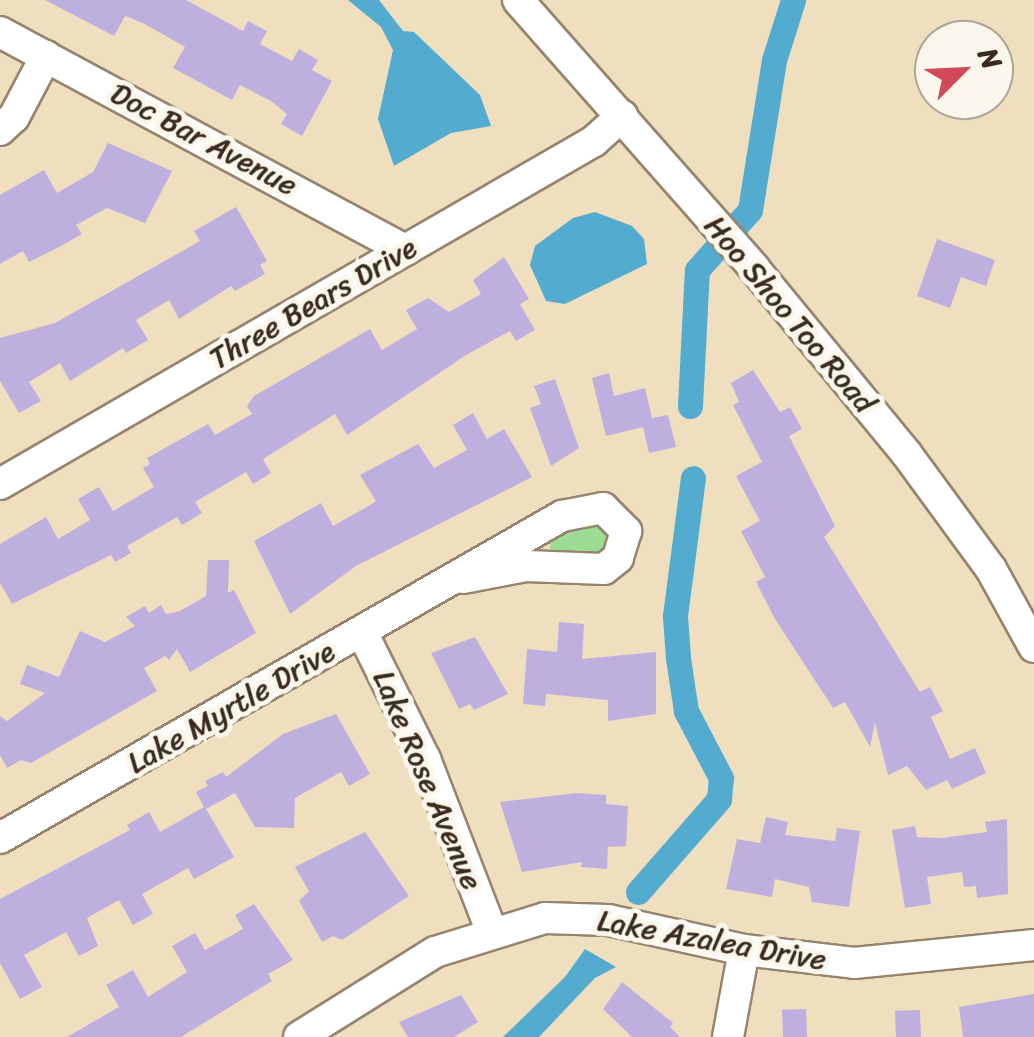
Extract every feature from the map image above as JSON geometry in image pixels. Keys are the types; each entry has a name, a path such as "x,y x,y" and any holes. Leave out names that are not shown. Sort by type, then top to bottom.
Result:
{"street":[{"name":"Hoo Shoo Too Road","path":"518,0 729,239 955,516 1034,647"},
{"name":"Doc Bar Avenue","path":"0,32 405,250"},
{"path":"0,130 14,117 46,56"},
{"name":"Three Bears Drive","path":"0,484 598,138 622,116"},
{"name":"Lake Myrtle Drive","path":"0,838 463,578 576,510 604,508 626,531 623,550 604,569 526,566 463,578"},
{"name":"Lake Rose Avenue","path":"362,632 425,759 491,930"},
{"name":"Lake Azalea Drive","path":"299,1037 372,986 491,930 546,918 592,918 744,950 854,963 1034,944"},
{"path":"728,1037 744,950"}],"green space":[{"path":"597,520 612,534 602,555 551,555 550,540"}],"water":[{"path":"348,0 379,0 403,31 414,32 480,95 491,126 451,133 394,166 378,119 393,50 381,27"},
{"path":"595,212 632,226 644,239 647,264 565,304 546,301 530,265 535,246 573,218"},
{"path":"585,949 616,967 595,978 539,1037 503,1037 565,977"}],"building":[{"path":"45,0 186,0 243,31 248,21 267,31 260,44 292,61 299,49 318,60 312,70 332,81 302,136 281,124 287,114 271,101 240,85 232,100 173,68 185,47 143,23 125,16 114,36"},
{"path":"108,143 172,171 145,223 107,208 76,225 82,234 59,247 29,262 23,251 0,264 0,195 44,170 57,193 93,172"},
{"path":"236,207 267,261 260,265 265,274 235,291 231,286 179,319 169,300 136,320 148,340 126,353 123,348 70,381 60,363 29,382 41,401 19,413 0,381 0,338 55,323 200,241 194,231"},
{"path":"937,239 995,260 986,286 961,277 950,308 917,296"},
{"path":"504,257 529,299 520,304 535,330 516,341 510,331 466,355 347,435 335,414 263,459 271,473 253,484 246,472 195,502 202,513 182,525 177,517 127,546 131,553 115,562 111,555 12,604 0,583 0,544 46,517 58,539 90,520 78,499 99,487 113,511 154,487 143,468 150,464 147,458 208,424 215,435 252,414 247,406 254,396 370,329 382,350 417,329 406,310 428,298 449,312 481,294 473,280"},
{"path":"753,370 780,412 790,407 802,429 789,436 835,526 824,537 920,692 930,687 943,711 931,717 950,759 975,748 986,773 952,789 947,780 926,790 907,766 888,775 875,723 870,747 845,702 833,708 775,619 756,582 765,577 741,531 760,521 736,476 762,462 733,405 739,402 731,383"},
{"path":"609,373 614,396 645,388 652,418 668,415 676,447 649,453 643,427 606,436 592,378"},
{"path":"555,379 579,448 551,466 530,408 541,404 534,386"},
{"path":"473,413 487,439 504,429 532,477 356,566 290,614 254,541 321,503 333,526 372,504 376,501 360,475 418,444 434,468 467,450 453,425"},
{"path":"208,560 229,560 228,593 234,590 256,633 190,672 177,649 169,660 165,656 144,668 157,691 31,763 21,760 7,768 0,755 0,716 7,721 45,693 20,684 27,665 59,677 80,631 105,642 135,626 126,617 145,606 149,613 161,605 166,614 180,611 206,596"},
{"path":"559,622 584,624 582,659 656,652 656,714 608,721 608,700 546,694 545,706 523,704 527,649 557,652"},
{"path":"475,637 508,694 474,710 470,704 459,709 431,653"},
{"path":"336,714 370,774 349,786 341,772 295,798 294,828 255,827 235,793 206,809 234,857 194,879 188,868 142,894 153,914 133,925 119,900 87,918 98,946 79,956 66,932 24,955 42,987 20,999 0,963 0,899 130,830 127,825 149,812 160,832 204,807 196,792 208,786 205,781 223,772 226,777 283,734"},
{"path":"577,793 606,795 606,804 628,806 626,846 608,847 607,869 581,867 582,862 522,872 500,802"},
{"path":"766,817 788,822 785,835 835,841 837,828 860,831 849,907 812,902 809,887 775,879 772,897 726,889 737,839 760,843"},
{"path":"1007,819 1008,894 977,898 976,886 964,887 962,872 927,877 931,904 905,908 892,830 915,826 917,837 942,838 987,832 985,822"},
{"path":"365,832 409,896 342,940 333,936 322,942 299,901 309,891 295,867"},
{"path":"254,904 293,960 268,974 272,981 181,1037 67,1037 119,1007 106,985 133,970 148,997 187,972 172,946 195,933 205,950 243,929 235,915"},
{"path":"622,982 673,1023 670,1027 680,1037 632,1037 603,1009"},
{"path":"1034,994 1034,1037 963,1037 959,1007"},
{"path":"461,995 478,1022 454,1037 408,1037 399,1022"},
{"path":"806,1009 807,1037 783,1037 782,1010"},
{"path":"920,1010 921,1037 896,1037 895,1011"}],"waterway":[{"path":"690,406 697,270 750,210 774,60 793,0"},
{"path":"638,892 719,799 721,778 686,711 678,658 675,616 693,478"}]}
